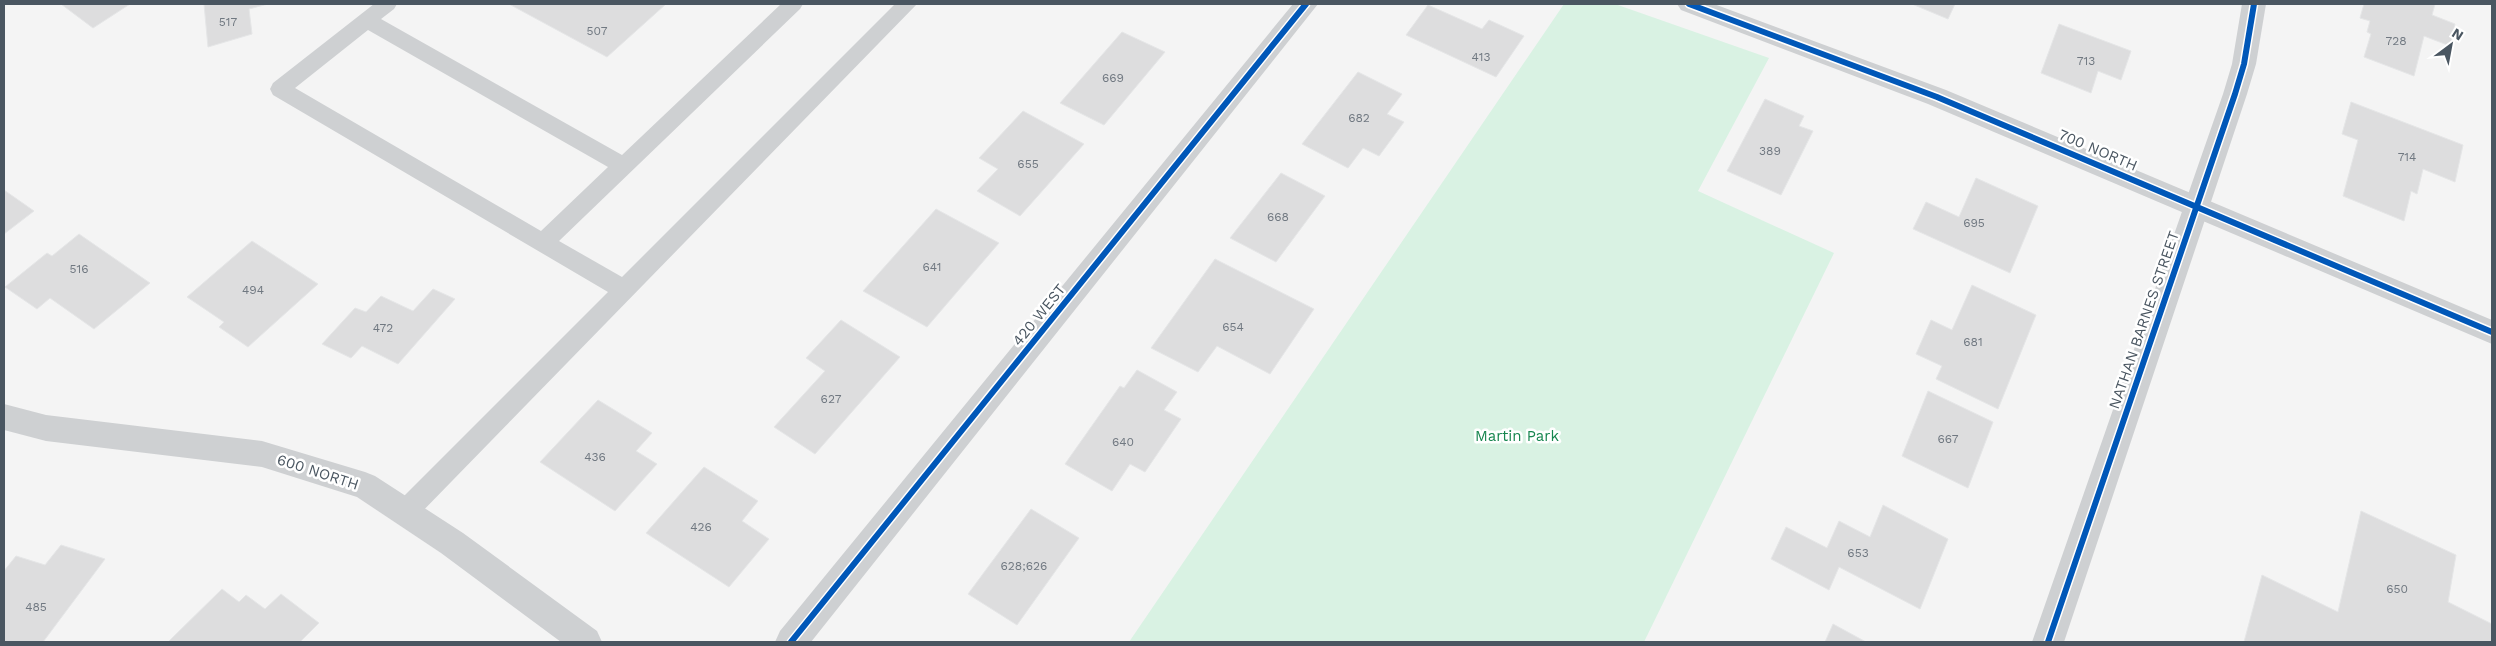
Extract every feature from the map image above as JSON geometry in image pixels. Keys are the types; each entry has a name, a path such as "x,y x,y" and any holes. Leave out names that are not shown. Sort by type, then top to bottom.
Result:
{"street":[{"name":"420 WEST","path":"791,642 1306,4"},
{"name":"700 NORTH","path":"1689,4 1721,9 1937,97 2492,332"},
{"name":"NATHAN BARNES STREET","path":"2048,642 2244,64 2254,4"},
{"name":"600 NORTH","path":"4,417 46,428 262,454 365,486 452,543 586,642"}],"lane":[{"path":"387,4 280,88 625,290"},
{"path":"544,243 793,4"},
{"path":"405,512 908,4"},
{"path":"366,20 624,166"}],"green space":[{"name":"Martin Park","path":"1564,4 1615,4 1769,58 1698,191 1834,253 1644,642 1129,642"}],"building":[{"path":"61,4 130,4 93,28"},
{"path":"204,4 268,4 249,9 252,34 208,47"},
{"path":"509,4 666,4 607,57"},
{"path":"1912,4 1955,4 1948,19"},
{"path":"2364,4 2435,4 2432,15 2455,24 2450,46 2424,36 2414,76 2364,57 2371,34 2367,32 2370,21 2360,18"},
{"path":"1428,5 1482,29 1489,20 1524,36 1496,77 1406,35"},
{"path":"2059,24 2131,51 2121,80 2098,71 2091,93 2041,73"},
{"path":"1122,32 1165,52 1104,125 1060,103"},
{"path":"1358,72 1402,94 1387,114 1404,122 1379,156 1363,148 1348,168 1302,144"},
{"path":"1765,99 1804,116 1799,126 1813,131 1781,195 1727,171"},
{"path":"2351,102 2463,145 2455,182 2423,169 2417,194 2411,191 2404,221 2343,196 2358,140 2342,134"},
{"path":"1023,111 1084,144 1020,216 977,191 998,169 979,158"},
{"path":"1281,173 1325,196 1276,262 1230,238"},
{"path":"1976,178 2038,206 2010,273 1913,229 1926,202 1959,217"},
{"path":"4,190 34,211 4,234"},
{"path":"936,209 999,243 927,327 863,291"},
{"path":"79,234 150,283 94,329 50,298 37,309 5,287 47,253 52,256"},
{"path":"252,241 318,284 248,347 219,327 224,322 187,297"},
{"path":"1215,259 1314,309 1270,374 1217,346 1198,372 1151,348"},
{"path":"1972,285 2036,315 1998,409 1936,379 1942,366 1916,354 1931,320 1952,330"},
{"path":"433,289 455,299 398,364 362,346 351,358 322,344 355,308 366,312 381,296 413,311"},
{"path":"841,320 900,357 815,454 774,427 825,371 806,358"},
{"path":"1137,370 1177,392 1164,410 1181,419 1145,472 1130,464 1112,491 1065,464 1120,386 1124,388"},
{"path":"1928,391 1993,422 1968,488 1902,456"},
{"path":"598,400 652,433 636,451 657,464 615,511 540,462"},
{"path":"704,467 758,501 742,521 769,539 729,587 646,533"},
{"path":"1883,505 1948,539 1920,609 1839,567 1829,590 1771,559 1786,527 1827,548 1839,521 1870,537"},
{"path":"1031,509 1079,538 1017,625 968,594"},
{"path":"2361,511 2456,555 2448,602 2492,624 2492,642 2244,642 2262,575 2338,612"},
{"path":"61,545 105,559 43,642 4,642 4,571 16,556 45,565"},
{"path":"222,589 239,602 246,595 265,609 281,594 319,623 300,642 168,642"},
{"path":"1833,624 1866,642 1825,642"}],"cycle path":[{"path":"791,642 1306,4"},
{"path":"1689,4 1937,97 2492,332"},
{"path":"2048,642 2235,94 2244,64 2254,4"}]}
